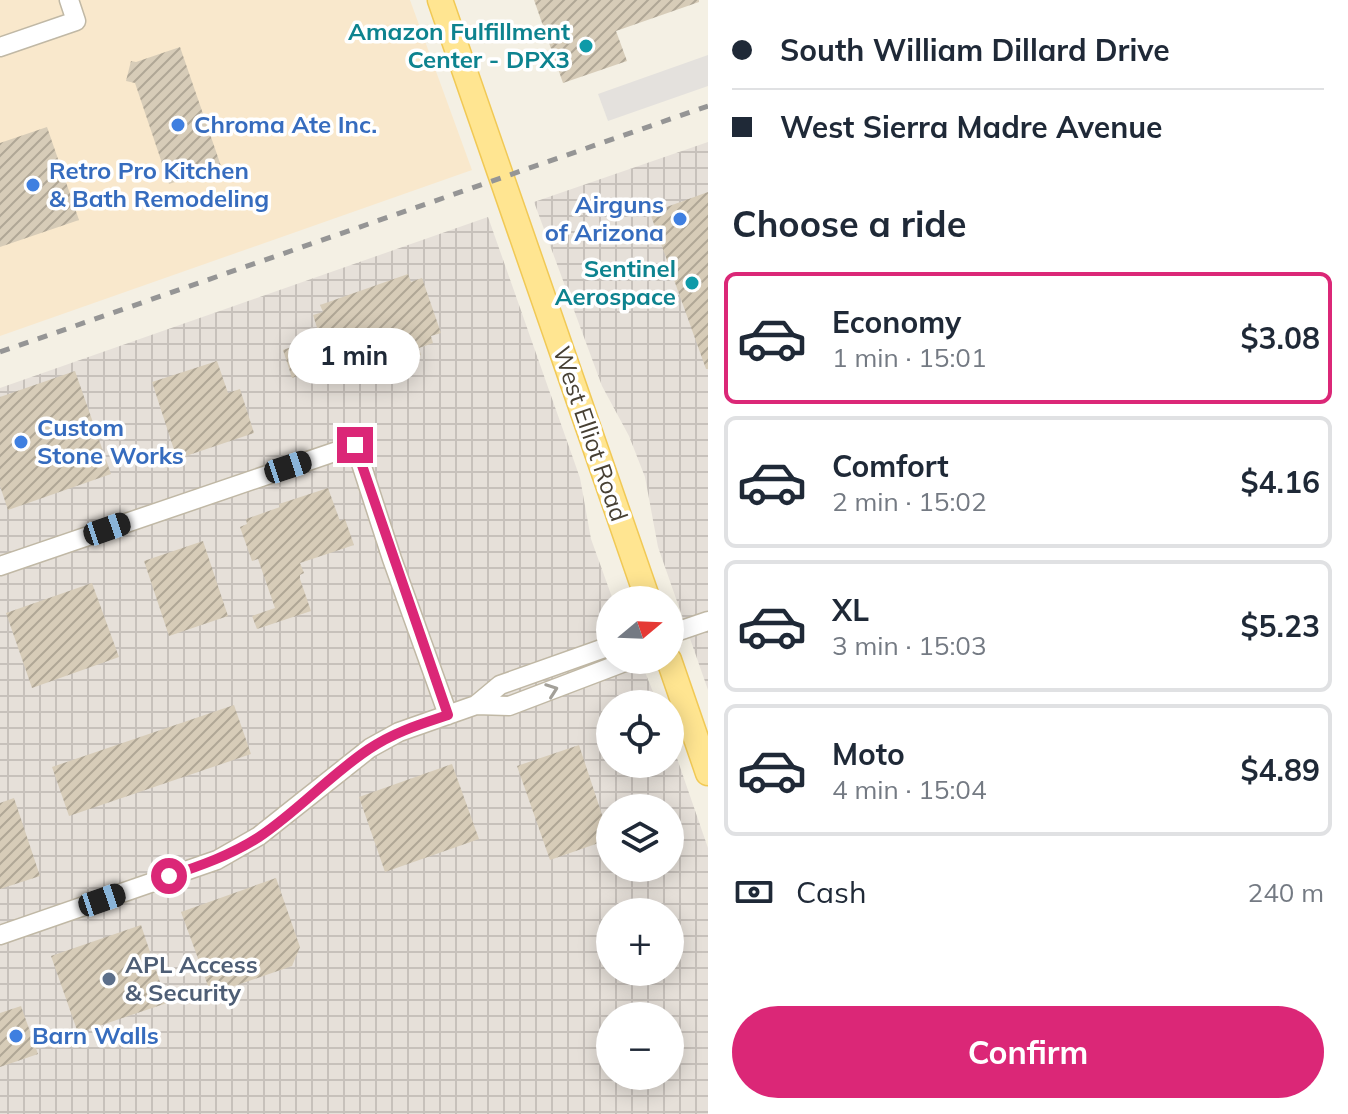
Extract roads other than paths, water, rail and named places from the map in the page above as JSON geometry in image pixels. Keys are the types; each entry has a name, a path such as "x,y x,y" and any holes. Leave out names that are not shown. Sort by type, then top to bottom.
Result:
{"main road":[{"name":"West Elliot Road","path":"440,0 643,586"},
{"path":"674,674 708,773"}],"street":[{"path":"0,47 76,21 69,0"},
{"path":"0,566 355,445 448,715"},
{"path":"684,629 708,621"},
{"path":"0,935 217,860 259,836 370,748 399,732 476,705 500,685 596,651"},
{"path":"476,705 509,706 596,673"}],"railway":[{"path":"0,352 708,106"}],"place":[{"name":"Amazon Fulfillment Center - DPX3","path":"586,46"},
{"name":"Chroma Ate Inc.","path":"178,125"},
{"name":"Retro Pro Kitchen & Bath Remodeling","path":"33,185"},
{"name":"Airguns of Arizona","path":"680,219"},
{"name":"Sentinel Aerospace","path":"692,283"},
{"name":"Custom Stone Works","path":"21,442"},
{"name":"APL Access & Security","path":"109,979"},
{"name":"Barn Walls","path":"16,1036"}]}
